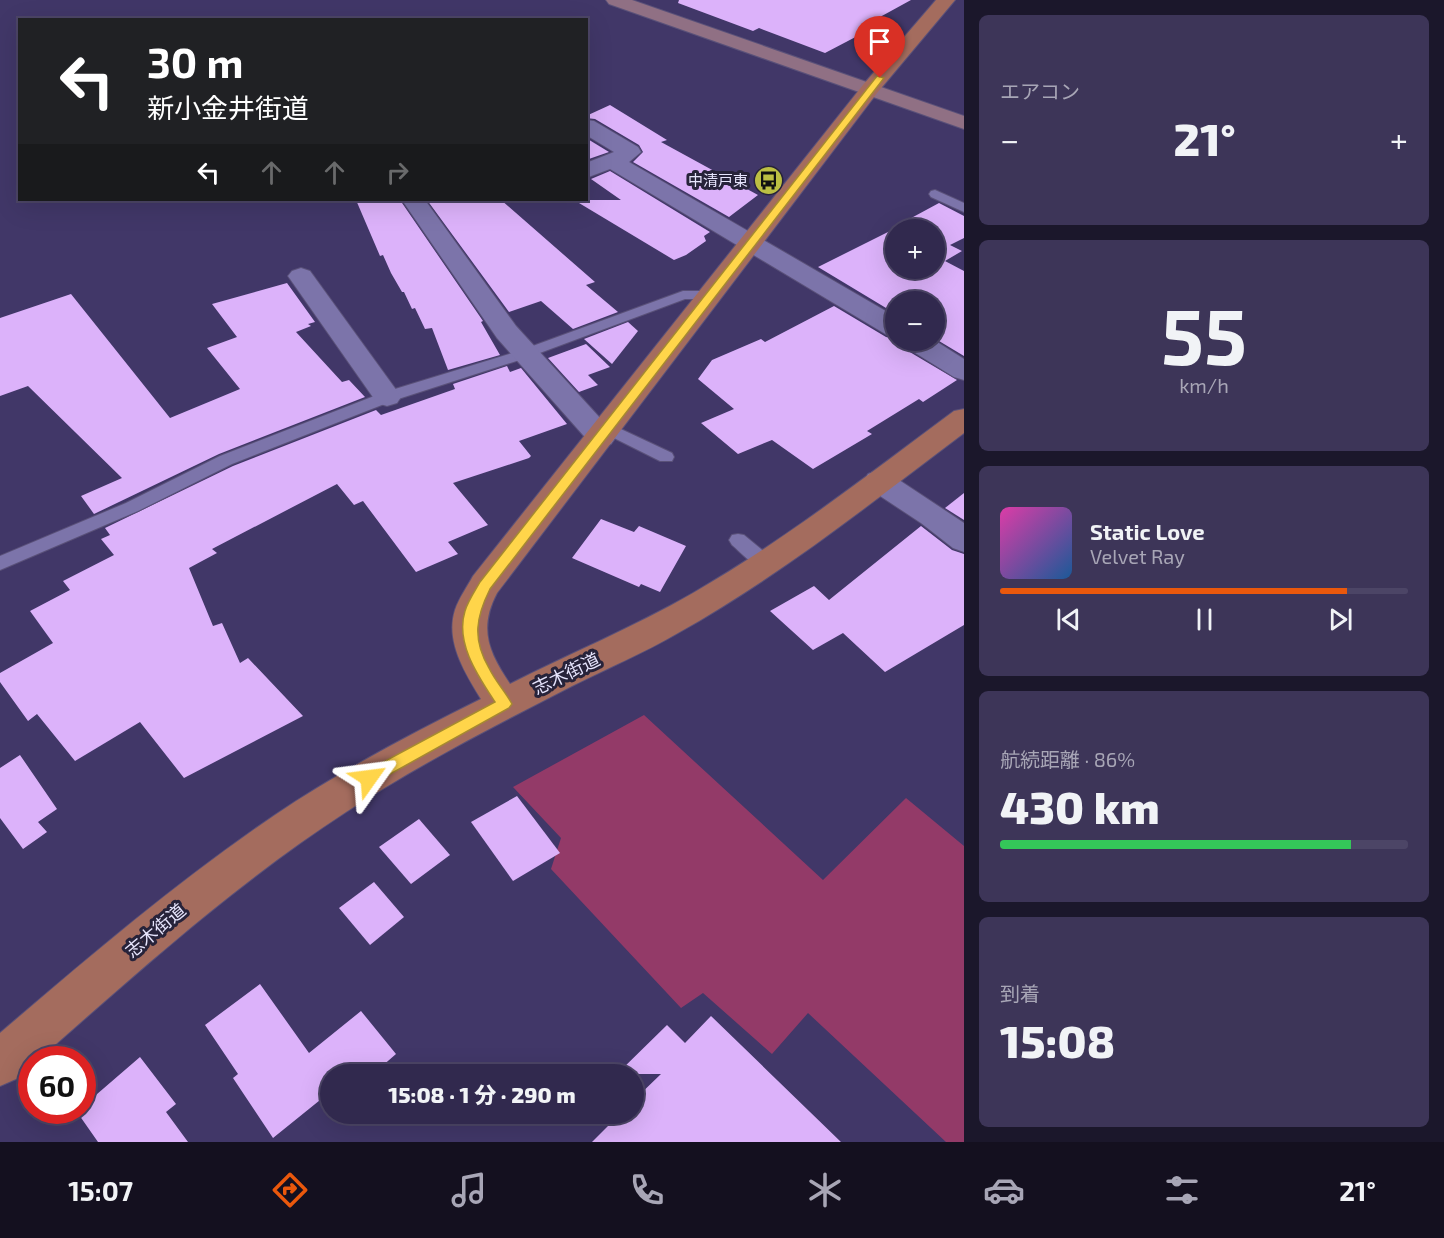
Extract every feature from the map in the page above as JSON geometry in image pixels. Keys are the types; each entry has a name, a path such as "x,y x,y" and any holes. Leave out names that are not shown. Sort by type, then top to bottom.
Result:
{"main road":[{"path":"504,704 479,663 471,639 471,611 485,585 870,89 946,0"},
{"name":"志木街道","path":"0,1063 168,918 266,844 333,799 404,757 504,704 666,625 766,563 964,418"}],"street":[{"path":"615,0 964,123"},
{"path":"588,127 630,152 588,170"},
{"path":"612,161 885,322"},
{"path":"414,201 433,223 478,294 524,354 605,432"},
{"path":"301,276 387,397"},
{"path":"932,351 964,371"},
{"path":"879,481 932,515 964,540"}],"lane":[{"path":"935,194 964,208"},
{"path":"0,563 132,507 226,460 387,397 524,354 683,295 710,295"},
{"path":"605,432 666,457"},
{"path":"738,540 766,563"}],"shaded area":[{"path":"644,715 823,880 906,798 964,846 964,1142 946,1142 808,1013 772,1054 703,993 681,1008 551,869 561,838 513,787"}],"building":[{"path":"679,0 911,0 880,17 888,20 825,53 759,28 753,31 678,3"},
{"path":"610,105 667,140 661,142 758,195 729,217 633,162 643,152 639,145 595,119 588,118 588,115"},
{"path":"588,139 609,152 588,159"},
{"path":"610,171 710,232 704,236 706,241 686,255 674,260 576,201 621,200 591,179"},
{"path":"356,201 401,201 483,321 481,322 500,355 448,370 432,328 425,329 415,308 412,309 391,273 383,255 380,256"},
{"path":"428,201 502,201 595,282 586,285 618,312 573,329 541,301 509,312"},
{"path":"939,203 964,216 964,238 950,245 962,251 945,261 945,219 909,219"},
{"path":"885,234 885,279 945,279 945,261 964,271 964,356 945,345 945,291 885,291 885,307 818,267"},
{"path":"287,283 315,322 296,332 342,382 349,380 365,397 219,454 94,514 81,496 122,478 28,386 0,396 0,318 71,294 170,418 240,389 207,348 237,337 212,304"},
{"path":"834,306 885,336 885,351 908,351 957,380 923,402 919,399 867,431 872,434 813,469 772,440 738,454 701,423 734,409 698,379 712,360 761,339 765,342"},
{"path":"628,322 638,331 612,364 584,339"},
{"path":"586,344 610,367 588,375 598,385 579,392 548,358"},
{"path":"507,366 510,372 521,368 567,424 519,441 531,456 529,458 453,483 488,525 448,542 458,554 416,572 363,501 354,505 337,484 212,549 217,553 189,568 213,626 222,623 240,663 248,658 303,716 184,778 140,722 75,761 37,714 28,721 0,682 0,673 53,643 30,611 70,590 63,581 114,555 101,539 110,535 105,528 233,466 376,410 381,415 455,389 453,384"},
{"path":"964,493 964,520 945,508"},
{"path":"601,519 634,532 639,526 686,546 660,592 641,584 639,587 572,558"},
{"path":"921,526 952,550 964,554 964,625 885,672 843,633 813,650 770,611 814,586 829,600"},
{"path":"20,755 57,809 38,822 47,832 23,849 0,818 0,768"},
{"path":"517,796 560,853 513,881 471,822"},
{"path":"419,819 450,855 411,884 379,847"},
{"path":"374,882 404,917 370,945 339,908"},
{"path":"260,984 309,1053 361,1011 396,1054 384,1064 320,1064 320,1100 273,1138 233,1078 238,1074 205,1025"},
{"path":"711,1016 841,1142 592,1142 610,1124 644,1124 644,1090 661,1074 644,1074 644,1064 627,1064 667,1025 685,1043"},
{"path":"140,1057 176,1104 166,1112 188,1142 98,1142 85,1124 96,1124 96,1095"}],"place":[{"name":"中清戸東","path":"769,180"}],"route":[{"path":"369,778 504,704 481,669 471,639 471,611 485,585 880,78"}]}
